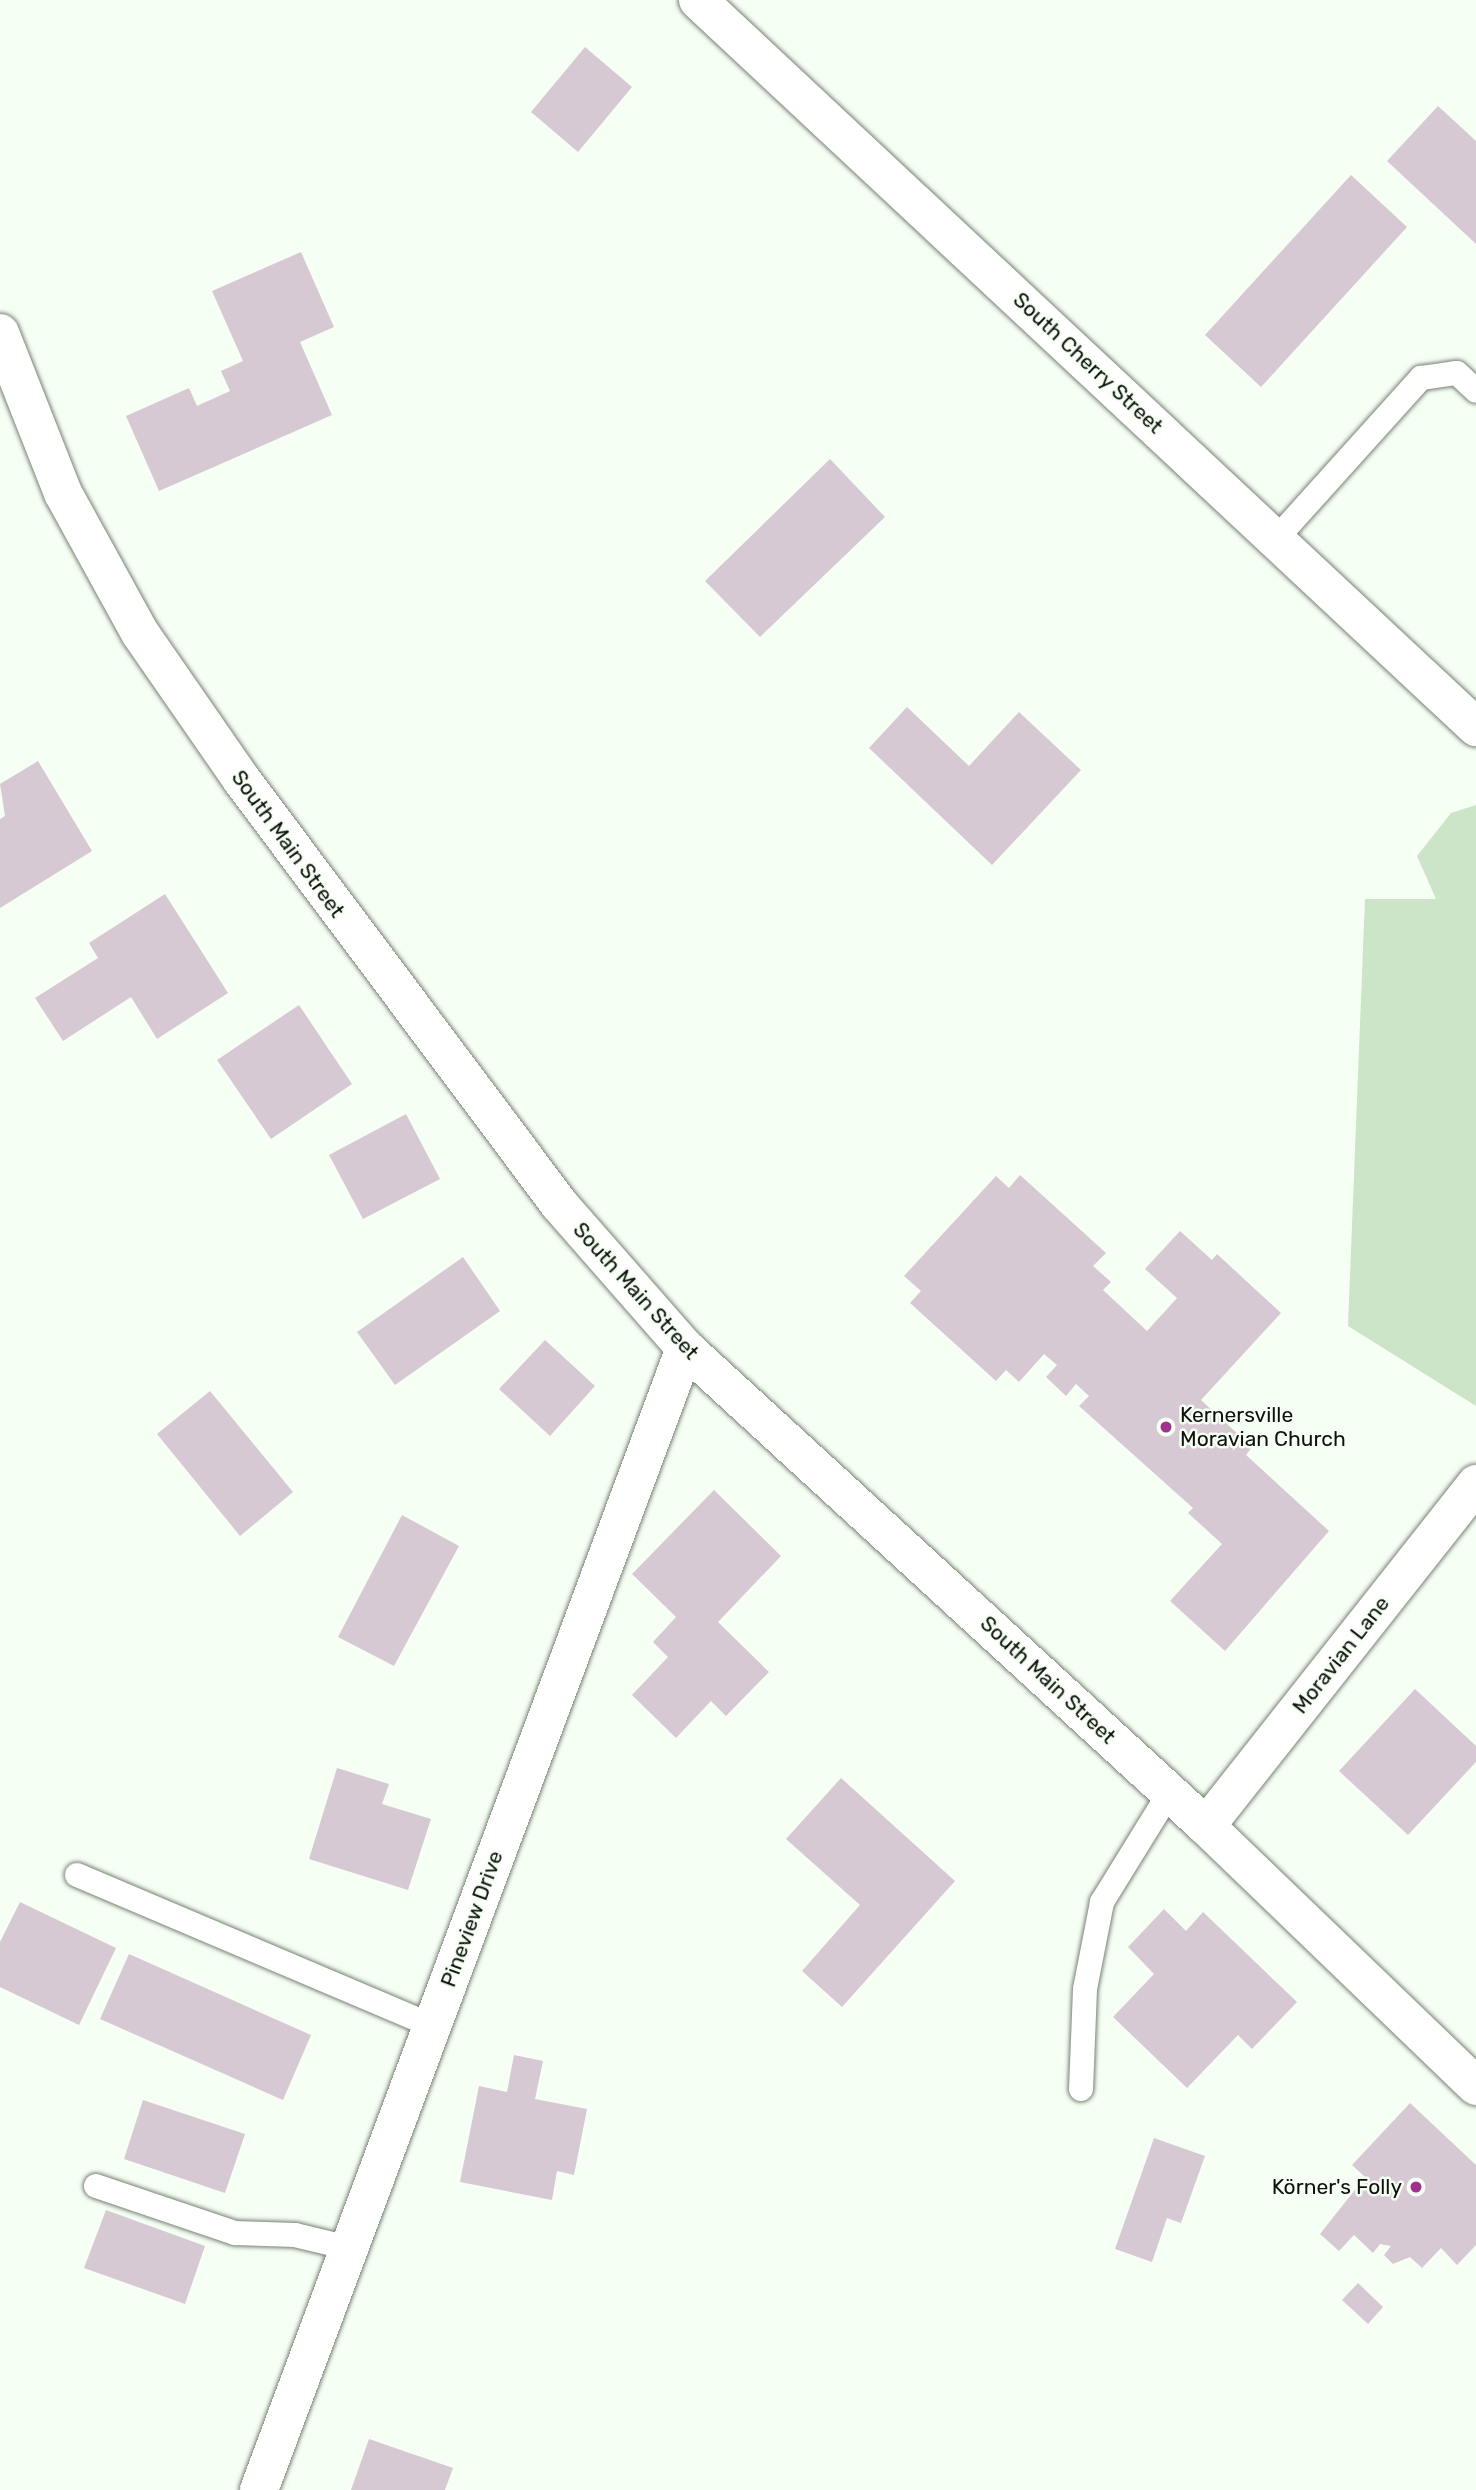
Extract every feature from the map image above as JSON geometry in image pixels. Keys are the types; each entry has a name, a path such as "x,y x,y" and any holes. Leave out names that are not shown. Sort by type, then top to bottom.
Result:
{"main road":[{"name":"South Cherry Street","path":"698,0 1476,727"},
{"name":"South Main Street","path":"0,333 63,493 140,633 187,703 446,1060 559,1204 685,1348 1170,1792 1476,2086"},
{"name":"Pineview Drive","path":"260,2490 685,1348"},
{"name":"Moravian Lane","path":"1206,1826 1476,1484"}],"lane":[{"path":"1276,539 1421,377 1457,373 1476,391"},
{"path":"1081,2089 1085,1989 1102,1902 1170,1792"},
{"path":"77,1875 432,2026"},
{"path":"96,2186 235,2233 295,2235 349,2248"}],"green space":[{"path":"1476,805 1476,1406 1348,1326 1365,899 1436,899 1417,856 1451,813"}],"building":[{"path":"585,47 632,87 578,152 531,112"},
{"path":"1438,106 1476,141 1476,244 1387,161"},
{"path":"1351,175 1407,227 1261,387 1205,335"},
{"path":"301,252 334,327 300,342 332,415 159,491 126,416 189,388 197,406 230,391 221,371 243,361 212,291"},
{"path":"830,459 885,517 760,637 705,581"},
{"path":"907,707 969,766 1019,712 1081,770 992,865 869,748"},
{"path":"38,761 92,851 0,908 0,819 5,816 0,784"},
{"path":"165,894 228,993 157,1039 131,997 63,1041 35,998 98,958 89,943"},
{"path":"299,1005 352,1084 271,1139 217,1060"},
{"path":"406,1114 440,1179 363,1219 329,1155"},
{"name":"Kernersville Moravian Church","path":"1020,1175 1106,1253 1093,1266 1111,1282 1103,1290 1147,1331 1177,1298 1145,1269 1180,1231 1212,1260 1217,1254 1281,1313 1201,1400 1252,1447 1246,1455 1329,1531 1225,1651 1170,1601 1222,1544 1188,1513 1193,1508 1079,1406 1089,1396 1076,1384 1066,1396 1046,1377 1057,1365 1044,1354 1019,1382 1006,1370 996,1381 910,1303 921,1291 904,1276 996,1176 1009,1188"},
{"path":"463,1257 500,1311 395,1385 357,1332"},
{"path":"545,1340 595,1386 550,1436 499,1389"},
{"path":"210,1391 293,1492 240,1536 157,1434"},
{"path":"714,1490 781,1556 718,1622 769,1672 726,1716 711,1701 676,1738 632,1695 668,1657 653,1642 676,1617 632,1574"},
{"path":"402,1515 459,1546 394,1666 338,1637"},
{"path":"1415,1689 1476,1746 1476,1762 1408,1835 1339,1771"},
{"path":"337,1768 389,1784 382,1804 431,1819 408,1890 309,1859"},
{"path":"841,1778 955,1881 842,2007 802,1971 860,1905 786,1839"},
{"path":"20,1902 116,1948 79,2025 0,1987 0,1942"},
{"path":"1164,1909 1186,1931 1203,1912 1297,2002 1252,2049 1238,2035 1187,2088 1113,2017 1154,1974 1128,1947"},
{"path":"129,1954 311,2035 283,2100 100,2019"},
{"path":"514,2055 543,2061 535,2099 587,2109 574,2175 557,2171 552,2200 460,2182 479,2086 507,2092"},
{"path":"143,2100 245,2134 225,2193 124,2159"},
{"name":"Körner's Folly","path":"1410,2103 1476,2165 1476,2245 1457,2265 1441,2248 1422,2268 1410,2257 1393,2264 1384,2255 1391,2246 1380,2244 1373,2253 1354,2235 1339,2251 1320,2234 1365,2177 1352,2165"},
{"path":"1154,2138 1205,2156 1181,2223 1167,2218 1152,2262 1115,2249"},
{"path":"106,2210 205,2246 185,2304 84,2268"},
{"path":"1358,2283 1383,2307 1368,2324 1342,2300"},
{"path":"369,2439 453,2468 445,2490 351,2490"}],"place":[{"name":"Kernersville Moravian Church","path":"1166,1427"},
{"name":"Körner's Folly","path":"1416,2187"}]}
